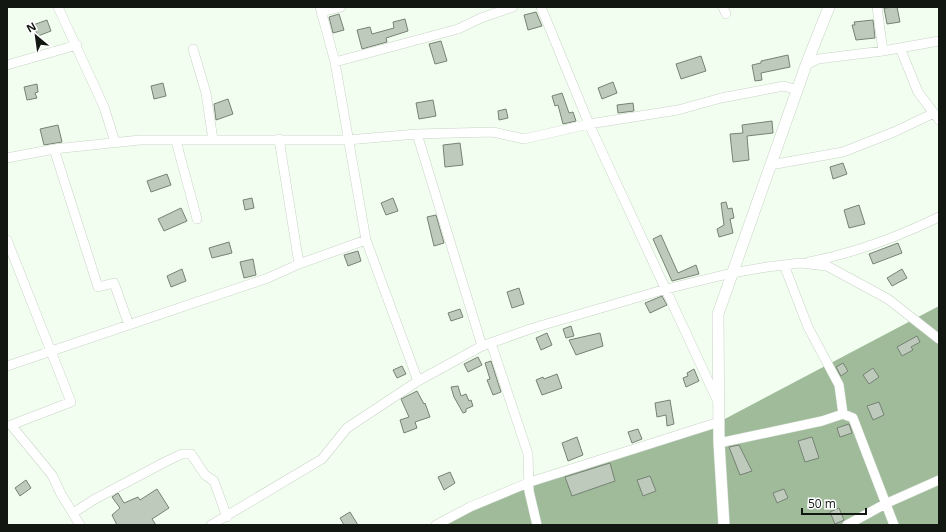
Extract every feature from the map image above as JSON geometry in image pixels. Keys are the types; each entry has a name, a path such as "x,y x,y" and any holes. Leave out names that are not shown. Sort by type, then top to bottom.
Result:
{"street":[{"path":"58,7 77,45 104,107 115,142"},
{"path":"341,7 321,10 335,62 347,140 366,240 418,381"},
{"path":"335,62 458,29 481,18 513,7"},
{"path":"542,7 589,124 719,403"},
{"path":"724,525 719,443 718,314 806,65 829,7"},
{"path":"877,7 883,51"},
{"path":"806,65 818,59 883,51 939,41"},
{"path":"7,66 77,45"},
{"path":"193,48 206,93 213,140"},
{"path":"770,165 843,152 936,117 918,92 900,48"},
{"path":"7,158 54,149 140,140 347,140 417,134 493,132 524,139 589,124 678,110 721,98 784,86 797,90"},
{"path":"417,134 486,345 528,454 530,482 529,491 537,525"},
{"path":"279,139 299,264"},
{"path":"176,141 197,219"},
{"path":"54,149 98,288 114,283 129,325"},
{"path":"211,525 227,517 322,459 347,428 418,381 486,345 533,328 666,288 732,273 800,263 853,251 939,217"},
{"path":"7,240 71,402 11,425 52,475 80,525"},
{"path":"7,366 268,278 299,264 366,240"},
{"path":"800,263 827,266 888,299 939,339"},
{"path":"784,265 808,327 839,384 843,414"},
{"path":"719,443 822,421 843,414 853,418 894,525"},
{"path":"436,525 470,507 530,482 719,422"},
{"path":"73,513 95,499 165,462 182,454 191,454 205,475 214,481 227,517"},
{"path":"847,525 885,504 939,480"}],"shaded area":[{"path":"939,306 939,525 436,525 470,507 719,422"}],"building":[{"path":"897,7 900,22 887,24 884,8"},
{"path":"536,12 542,26 528,30 524,15"},
{"path":"339,14 344,30 333,33 329,17"},
{"path":"405,19 408,31 386,38 387,42 362,49 357,30 370,27 372,34 394,28 393,22"},
{"path":"47,20 51,31 38,36 33,25"},
{"path":"873,20 875,38 856,40 852,25 855,25 854,22"},
{"path":"441,41 447,61 435,64 429,44"},
{"path":"788,55 790,67 761,73 762,80 755,81 752,65 761,63 761,61"},
{"path":"701,56 706,71 681,79 676,64"},
{"path":"613,82 617,93 602,99 598,88"},
{"path":"163,83 166,96 154,99 151,86"},
{"path":"37,84 38,92 35,93 37,98 27,100 24,87"},
{"path":"562,93 569,113 573,112 576,121 563,124 558,105 555,106 552,96"},
{"path":"228,99 233,114 216,120 214,104"},
{"path":"433,100 436,116 419,119 416,103"},
{"path":"633,103 634,111 618,113 617,105"},
{"path":"506,109 508,118 499,120 498,111"},
{"path":"772,121 773,133 747,136 749,160 733,162 730,134 743,133 742,125"},
{"path":"58,125 62,142 44,145 40,129"},
{"path":"460,143 463,165 445,167 443,145"},
{"path":"843,163 847,174 833,179 830,167"},
{"path":"167,174 171,185 151,192 147,181"},
{"path":"252,198 254,208 245,210 243,200"},
{"path":"393,198 398,211 386,215 381,203"},
{"path":"726,202 728,209 732,208 734,218 730,219 733,233 719,237 717,229 724,225 721,203"},
{"path":"859,205 865,224 849,228 844,210"},
{"path":"181,208 187,221 164,231 158,219"},
{"path":"436,215 444,243 434,246 427,217"},
{"path":"661,235 678,273 696,265 699,274 672,281 653,239"},
{"path":"229,242 232,253 212,258 209,248"},
{"path":"898,243 902,253 873,264 869,254"},
{"path":"358,251 361,261 348,266 344,255"},
{"path":"253,259 256,275 244,278 240,262"},
{"path":"182,269 186,281 171,287 167,276"},
{"path":"902,269 907,278 892,286 887,278"},
{"path":"519,288 524,304 512,308 507,292"},
{"path":"662,296 667,305 650,313 645,303"},
{"path":"460,309 463,317 451,321 448,313"},
{"path":"571,326 574,336 566,338 563,329"},
{"path":"547,333 552,345 541,350 536,338"},
{"path":"600,333 603,346 576,355 569,340"},
{"path":"917,336 920,342 911,347 913,350 902,356 897,347"},
{"path":"478,357 482,365 468,372 464,364"},
{"path":"491,361 501,392 493,395 487,380 490,379 485,363"},
{"path":"843,363 848,371 841,376 836,367"},
{"path":"402,366 406,374 397,378 393,370"},
{"path":"873,368 879,377 869,384 863,375"},
{"path":"694,369 699,381 686,387 683,378 688,376 687,373"},
{"path":"557,374 562,388 542,395 536,380 543,377 544,379"},
{"path":"458,386 461,396 466,394 469,401 471,400 473,406 466,409 466,412 463,413 454,397 451,387"},
{"path":"417,391 424,404 425,403 430,417 415,422 417,428 404,433 400,420 409,417 401,399"},
{"path":"670,400 674,424 667,426 666,415 657,417 655,403"},
{"path":"879,402 884,415 873,420 867,406"},
{"path":"849,424 852,433 840,437 837,428"},
{"path":"638,429 642,439 632,443 628,432"},
{"path":"577,437 583,455 568,461 562,443"},
{"path":"812,437 819,458 805,462 798,441"},
{"path":"739,445 752,471 740,475 729,447"},
{"path":"610,463 615,481 572,496 565,477"},
{"path":"450,472 455,483 444,490 438,477"},
{"path":"650,476 656,491 643,496 637,480"},
{"path":"26,480 31,488 20,496 15,488"},
{"path":"157,489 169,508 152,519 156,525 117,525 112,515 120,508 112,497 118,493 124,503 138,497 140,500"},
{"path":"784,489 788,498 777,503 773,493"},
{"path":"839,508 844,520 835,524 830,512"},
{"path":"350,512 358,525 344,525 340,518"}]}
